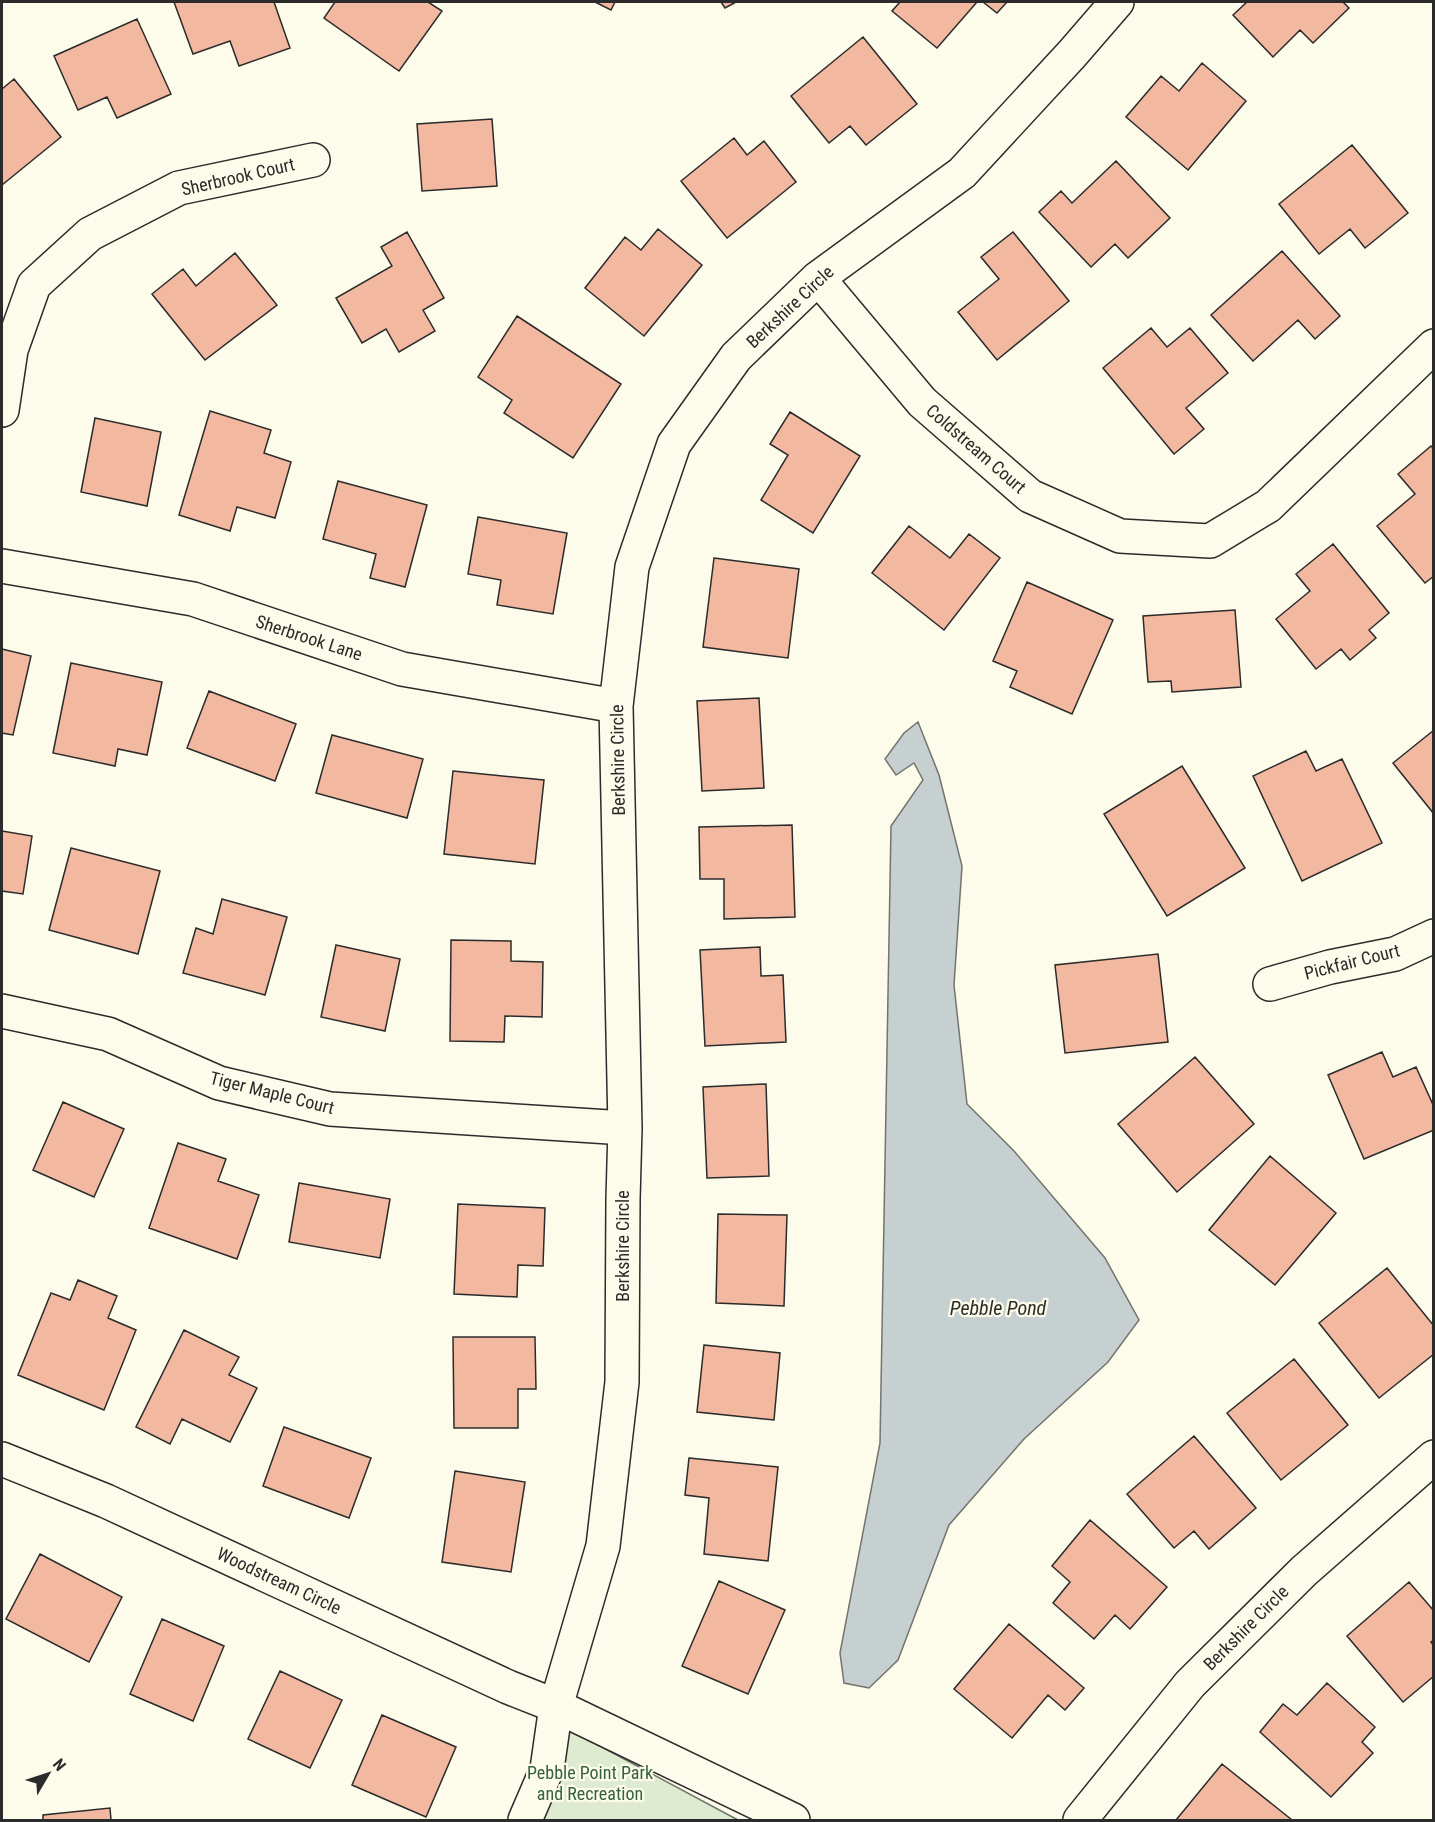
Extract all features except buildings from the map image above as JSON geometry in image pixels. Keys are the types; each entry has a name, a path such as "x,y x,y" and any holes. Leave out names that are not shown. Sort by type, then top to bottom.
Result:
{"street":[{"name":"Berkshire Circle","path":"525,1821 547,1769 556,1706 603,1546 622,1382 625,1128 616,706 632,567 674,444 736,357 818,278 962,173 1118,2"},
{"name":"Sherbrook Court","path":"2,410 11,350 34,285 90,234 179,188 313,160"},
{"name":"Coldstream Court","path":"818,278 922,402 1030,496 1120,536 1210,541 1268,506 1434,346"},
{"name":"Sherbrook Lane","path":"2,566 193,599 402,669 616,706"},
{"name":"Pickfair Court","path":"1270,984 1330,967 1395,954 1434,936"},
{"name":"Tiger Maple Court","path":"2,1011 108,1034 219,1083 330,1109 625,1128"},
{"name":"Berkshire Circle","path":"1080,1821 1190,1684 1304,1571 1434,1457"},
{"name":"Woodstream Circle","path":"2,1459 106,1501 508,1687 556,1706 793,1821"}],"green space":[{"name":"Pebble Point Park and Recreation","path":"570,1730 738,1820 535,1820"}],"water":[{"name":"Pebble Pond","path":"918,722 939,775 962,866 954,985 967,1104 1014,1151 1105,1258 1139,1320 1108,1362 1024,1439 949,1525 898,1660 869,1688 844,1683 840,1653 880,1443 891,826 923,780 914,763 896,775 885,759 904,733"}]}
